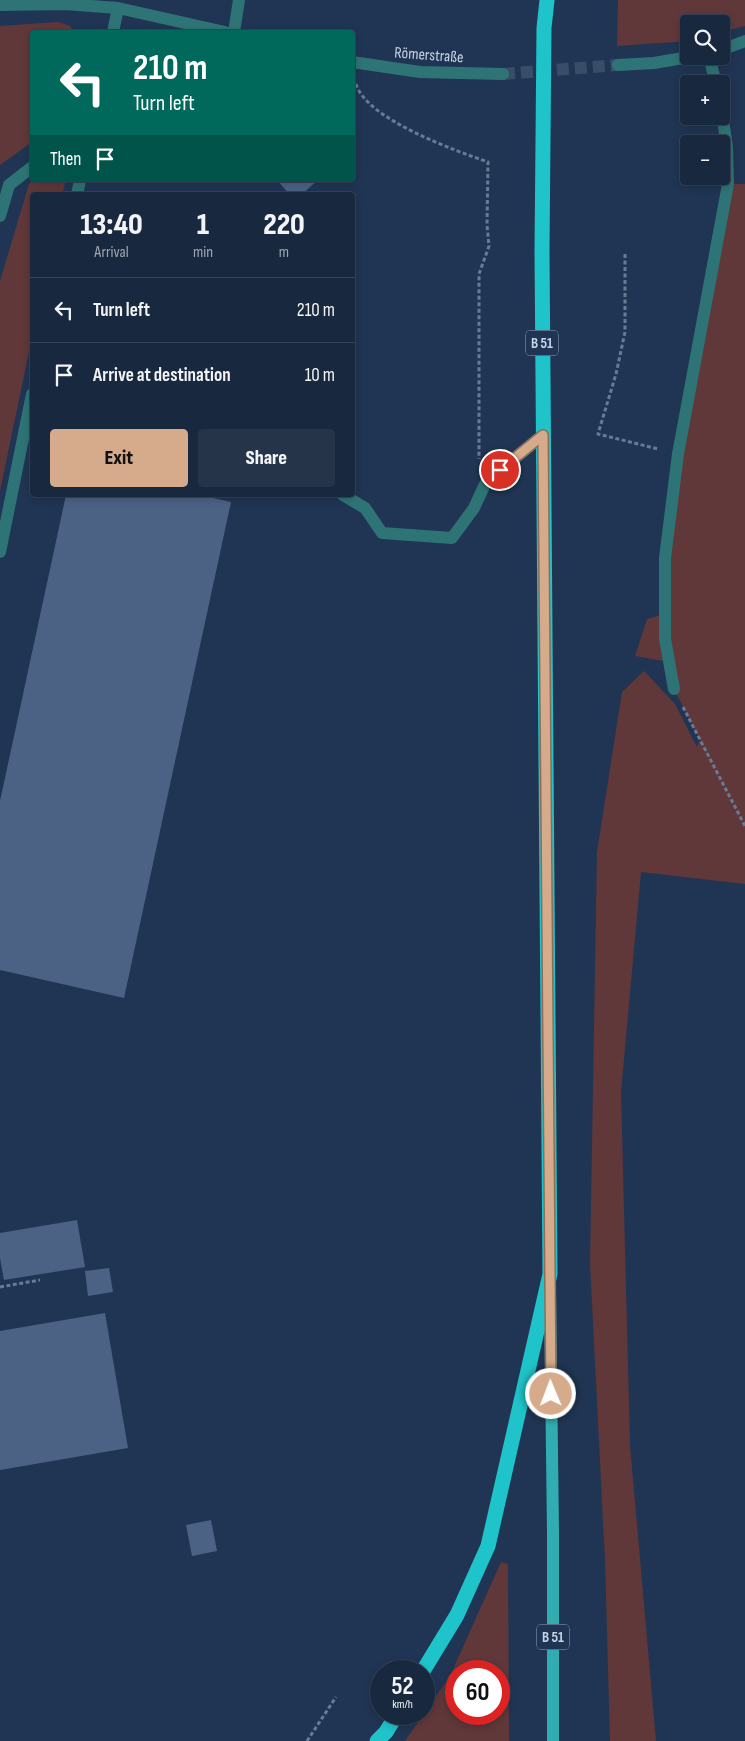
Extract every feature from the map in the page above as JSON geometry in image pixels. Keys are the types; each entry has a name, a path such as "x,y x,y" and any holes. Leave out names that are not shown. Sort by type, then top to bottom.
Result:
{"highway":[{"name":"B 51","path":"547,0 544,28 543,114 543,435 550,1274"},
{"path":"430,1660 457,1615 488,1546 550,1274"},
{"path":"377,1741 390,1725"}],"main road":[{"name":"B 51","path":"550,1274 553,1741"}],"street":[{"path":"234,30 239,0"},
{"path":"0,5 64,4 118,8 216,30"},
{"path":"113,30 118,8"},
{"path":"730,47 745,41"},
{"path":"618,65 654,63 680,59"},
{"name":"Römerstraße","path":"356,63 420,72 503,74"},
{"path":"674,689 665,639 664,558 678,454 728,184 727,147 724,125"},
{"path":"0,216 9,185 30,169"},
{"path":"0,552 30,407"},
{"path":"346,497 365,508 382,533 452,538 474,508 486,482 543,435"}],"path":[{"path":"356,63 356,86 372,106 406,128 488,162 487,225 489,246 479,274 479,464 486,482"},
{"path":"625,254 625,332 598,434 678,454"},
{"path":"674,689 745,826"},
{"path":"0,1287 40,1280"},
{"path":"307,1741 336,1697"}],"shaded area":[{"path":"618,0 745,0 745,26 730,30 730,15 680,15 680,42 617,46"},
{"path":"58,22 70,26 73,30 30,30 30,143 0,165 0,26"},
{"path":"31,182 65,182 63,192 30,192 30,347 0,491 0,281"},
{"path":"745,184 745,884 641,872 621,1092 630,1445 656,1741 610,1741 605,1560 590,1263 597,852 622,692 644,671 675,704 697,747 700,740 674,689 669,662 635,656 647,619 665,614 665,558 728,185"},
{"path":"501,1562 508,1564 509,1660 457,1660"},
{"path":"445,1683 445,1725 509,1725 509,1741 405,1741 416,1725 435,1725 435,1698"}],"building":[{"path":"279,182 316,182 304,192 287,192"},
{"path":"66,497 209,497 231,502 124,998 0,970 0,801"},
{"path":"77,1220 85,1267 4,1280 0,1258 0,1233"},
{"path":"109,1268 113,1292 88,1296 85,1271"},
{"path":"105,1313 128,1448 0,1470 0,1331"},
{"path":"211,1520 217,1551 192,1556 186,1525"}],"tunnel":[{"path":"503,74 618,65"}],"route":[{"path":"500,470 543,435 551,1394"}]}
